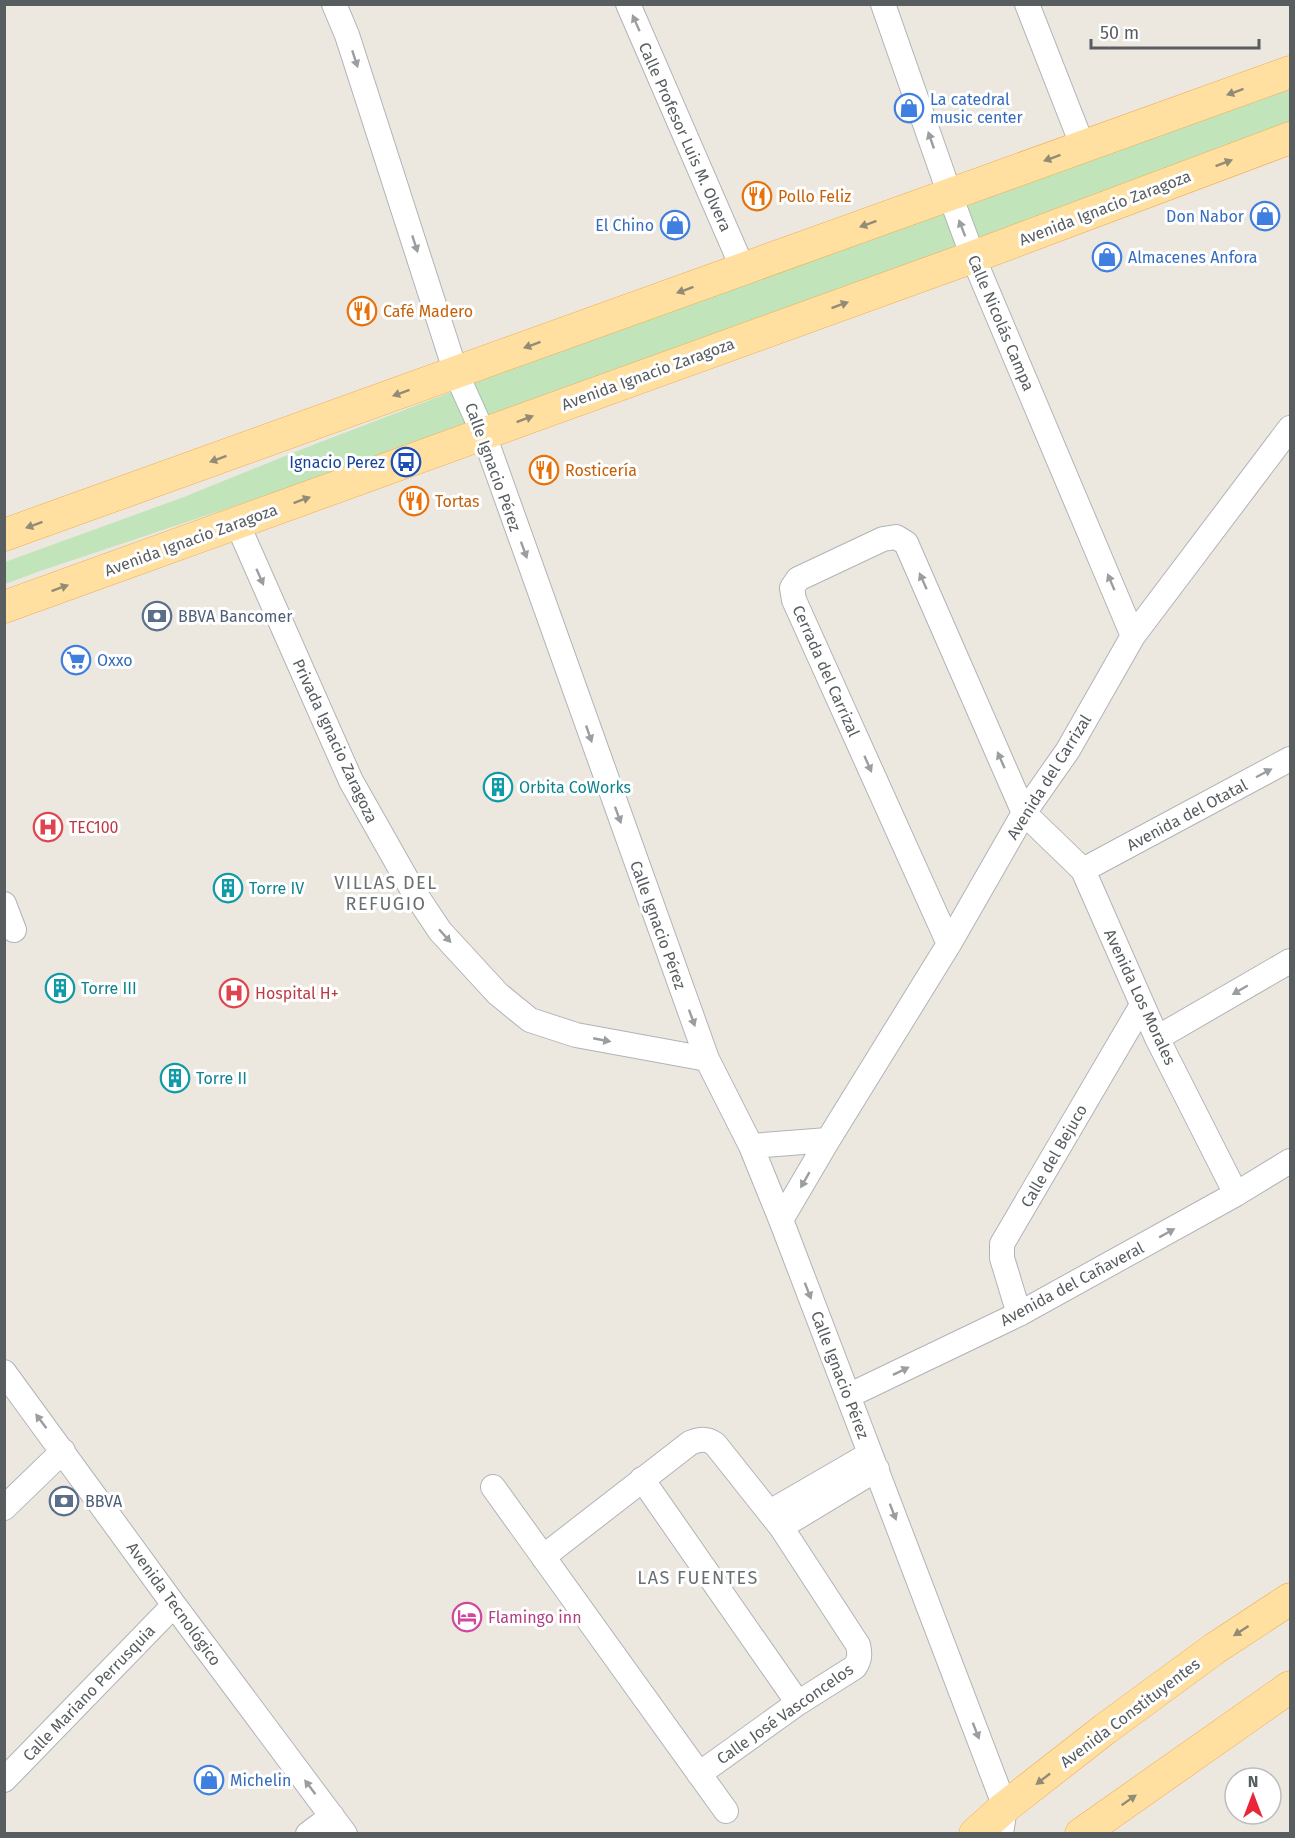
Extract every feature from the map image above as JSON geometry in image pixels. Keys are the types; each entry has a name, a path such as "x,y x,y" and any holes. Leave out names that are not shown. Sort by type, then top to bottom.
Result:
{"main road":[{"path":"4,535 1290,72"},
{"name":"Avenida Ignacio Zaragoza","path":"4,607 973,257 1290,138"},
{"name":"Avenida Constituyentes","path":"975,1833 1003,1820 1105,1729 1214,1649 1290,1599"},
{"path":"1081,1833 1290,1687"}],"street":[{"name":"Calle Ignacio Pérez","path":"334,4 347,35 456,373 484,435 707,1059 751,1146 781,1220 874,1462 1003,1820"},
{"name":"Calle Profesor Luis M. Olvera","path":"628,4 743,269"},
{"name":"Calle Nicolás Campa","path":"883,4 973,257 1133,636"},
{"path":"1027,4 1083,147"},
{"name":"Avenida del Carrizal","path":"781,1220 949,944 1024,813 1068,750 1133,636 1290,428"},
{"name":"Privada Ignacio Zaragoza","path":"237,523 351,782 406,880 440,931 498,994 530,1020 576,1035 707,1059"},
{"name":"Cerrada del Carrizal","path":"949,944 794,600 792,588 798,579 883,539 896,537 906,543 1024,813"},
{"name":"Avenida del Otatal","path":"1083,870 1290,759"},
{"name":"Avenida Los Morales","path":"1024,813 1083,870 1157,1038 1236,1194"},
{"path":"4,904 15,930"},
{"path":"1157,1038 1290,961"},
{"name":"Calle del Bejuco","path":"1019,1314 1002,1258 1002,1244 1142,1005"},
{"path":"751,1146 828,1140"},
{"name":"Avenida del Cañaveral","path":"848,1396 1019,1314 1236,1194 1290,1161"},
{"name":"Avenida Tecnológico","path":"4,1372 338,1825"},
{"name":"Calle José Vasconcelos","path":"543,1557 642,1479 690,1443 699,1440 709,1440 715,1444 776,1520 858,1644 859,1661 855,1667 798,1703 699,1774"},
{"path":"4,1508 63,1451"},
{"path":"776,1520 874,1462"},
{"path":"642,1479 798,1703"},
{"path":"493,1487 726,1811"},
{"name":"Calle Mariano Perrusquia","path":"4,1780 174,1605"},
{"path":"308,1833 338,1825"}],"green space":[{"path":"1290,89 1290,126 453,433 5,584 5,562 184,497 626,325"}],"place":[{"name":"La catedral music center","path":"909,108"},
{"name":"Pollo Feliz","path":"757,196"},
{"name":"Don Nabor","path":"1265,216"},
{"name":"El Chino","path":"675,225"},
{"name":"Almacenes Anfora","path":"1107,257"},
{"name":"Café Madero","path":"362,311"},
{"name":"Ignacio Perez","path":"406,462"},
{"name":"Rosticería","path":"544,470"},
{"name":"Tortas","path":"414,501"},
{"name":"BBVA Bancomer","path":"157,616"},
{"name":"Oxxo","path":"76,660"},
{"name":"Orbita CoWorks","path":"498,787"},
{"name":"TEC100","path":"48,827"},
{"name":"Torre IV","path":"228,888"},
{"name":"Torre III","path":"60,988"},
{"name":"Hospital H+","path":"234,993"},
{"name":"Torre II","path":"175,1078"},
{"name":"BBVA","path":"64,1501"},
{"name":"Flamingo inn","path":"467,1617"},
{"name":"Michelin","path":"209,1780"}],"district":[{"name":"VILLAS DEL REFUGIO","path":"386,893"},
{"name":"LAS FUENTES","path":"698,1578"}]}
